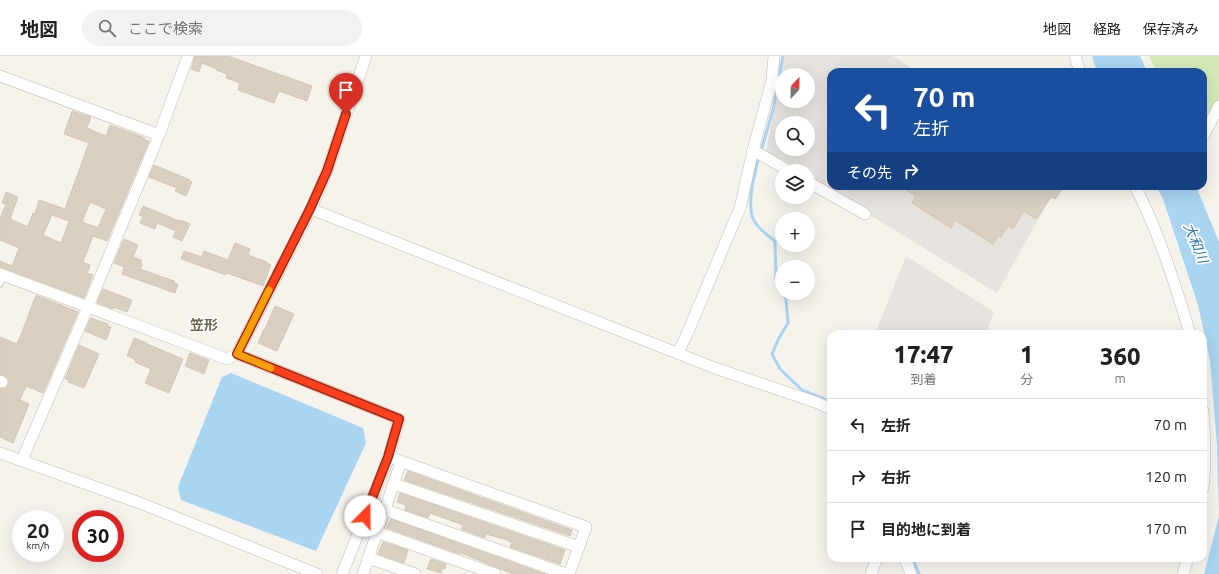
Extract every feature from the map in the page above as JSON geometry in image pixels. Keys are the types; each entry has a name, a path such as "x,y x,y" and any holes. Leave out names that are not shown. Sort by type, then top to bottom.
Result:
{"street":[{"path":"22,460 88,307 159,135 188,56"},
{"path":"1,278 88,307 228,359 237,354 310,209 327,171 366,56"},
{"path":"678,353 740,208 753,150 772,80 774,56"},
{"path":"1075,56 1079,68"},
{"path":"0,76 159,135"},
{"path":"1207,129 1219,106"},
{"path":"753,150 778,164"},
{"path":"815,186 865,214"},
{"path":"1137,190 1163,249 1189,330"},
{"path":"310,209 714,368 827,407"},
{"path":"237,354 399,419 388,457 342,574"},
{"path":"0,453 140,504 317,574"},
{"path":"385,510 567,574 579,547 586,526 388,457"},
{"path":"363,574 401,462"},
{"path":"394,484 579,547"},
{"path":"377,532 495,574"},
{"path":"368,558 415,574"},
{"path":"871,574 876,562"},
{"path":"906,562 911,574"},
{"path":"1183,574 1187,562"}],"shaded area":[{"path":"785,56 893,56 911,68 827,68 827,189 815,181 815,164 787,164 766,151 775,106 775,108 815,108 815,68 783,68"},
{"path":"829,190 1055,190 997,293"},
{"path":"906,256 994,312 987,330 877,330"}],"green space":[{"path":"1149,56 1219,56 1219,99 1207,123 1207,68 1155,68"}],"water":[{"path":"1092,56 1140,56 1145,68 1096,68"},
{"name":"大和川","path":"1158,190 1198,190 1219,242 1219,516 1217,446 1210,360 1207,346 1207,330 1203,330 1198,305 1163,199"},
{"path":"231,373 363,428 366,443 316,551 181,500 178,487 222,377"},
{"path":"1219,516 1219,574 1204,574"}],"building":[{"path":"195,56 228,56 312,86 307,101 279,91 274,103 238,90 240,83 226,78 227,74 216,70 217,69 202,63 199,72 191,69"},
{"path":"72,111 91,117 87,128 106,136 110,125 145,138 144,140 149,141 107,241 93,236 83,262 90,265 87,273 93,275 84,298 0,267 0,261 12,266 19,248 0,240 0,218 6,204 2,203 6,192 18,197 10,219 26,226 28,226 33,213 35,214 39,200 65,209 89,143 64,134","holes":["90,202 106,209 98,228 82,222","52,215 69,221 61,243 43,235"]},
{"path":"154,165 190,180 189,181 192,182 186,196 175,191 177,188 149,177"},
{"path":"906,190 1061,190 1055,199 1051,197 1036,219 1024,211 1013,229 1008,226 1001,237 999,235 993,244 955,220 951,228 912,203 916,196"},
{"path":"143,206 190,224 182,241 173,237 176,231 157,223 155,229 140,223 143,217 139,215"},
{"path":"124,239 138,245 133,257 141,260 142,264 140,269 174,281 174,283 178,284 175,293 122,274 124,267 114,263"},
{"path":"235,243 250,249 248,255 271,265 263,286 181,259 184,251 202,257 204,251 228,260"},
{"path":"103,289 132,300 127,312 97,303"},
{"path":"36,295 78,312 43,393 26,386 20,400 29,404 13,443 0,437 0,389 6,388 9,382 8,378 0,374 0,337 17,344"},
{"path":"275,306 294,314 277,351 258,343"},
{"path":"91,318 108,324 107,326 111,327 106,340 85,331"},
{"path":"134,338 183,359 169,393 145,383 151,369 135,362 136,360 127,356"},
{"path":"79,345 99,354 84,388 68,382 69,380 65,379"},
{"path":"190,353 209,360 204,374 185,366"},
{"path":"408,471 572,530 570,536 404,480"},
{"path":"400,493 565,550 560,564 510,547 512,543 507,540 486,534 485,538 461,529 463,525 430,513 428,518 405,510 406,505 397,502"},
{"path":"391,519 545,574 513,574 461,553 460,554 387,528"},
{"path":"383,542 408,550 404,563 378,554"},
{"path":"431,559 446,564 445,569 443,568 441,573 427,569"}],"waterway":[{"path":"761,151 773,110 783,56"},
{"path":"759,156 752,187 751,212 756,224 775,241 776,260"},
{"path":"786,300 788,323 772,354 780,369 802,390 827,400"},
{"path":"914,562 919,574"}],"slow traffic":[{"path":"269,290 237,354 271,368"}],"district":[{"name":"笠形","path":"204,325"}],"route":[{"path":"346,114 327,171 310,209 237,354 399,419 388,457 365,516"}]}
